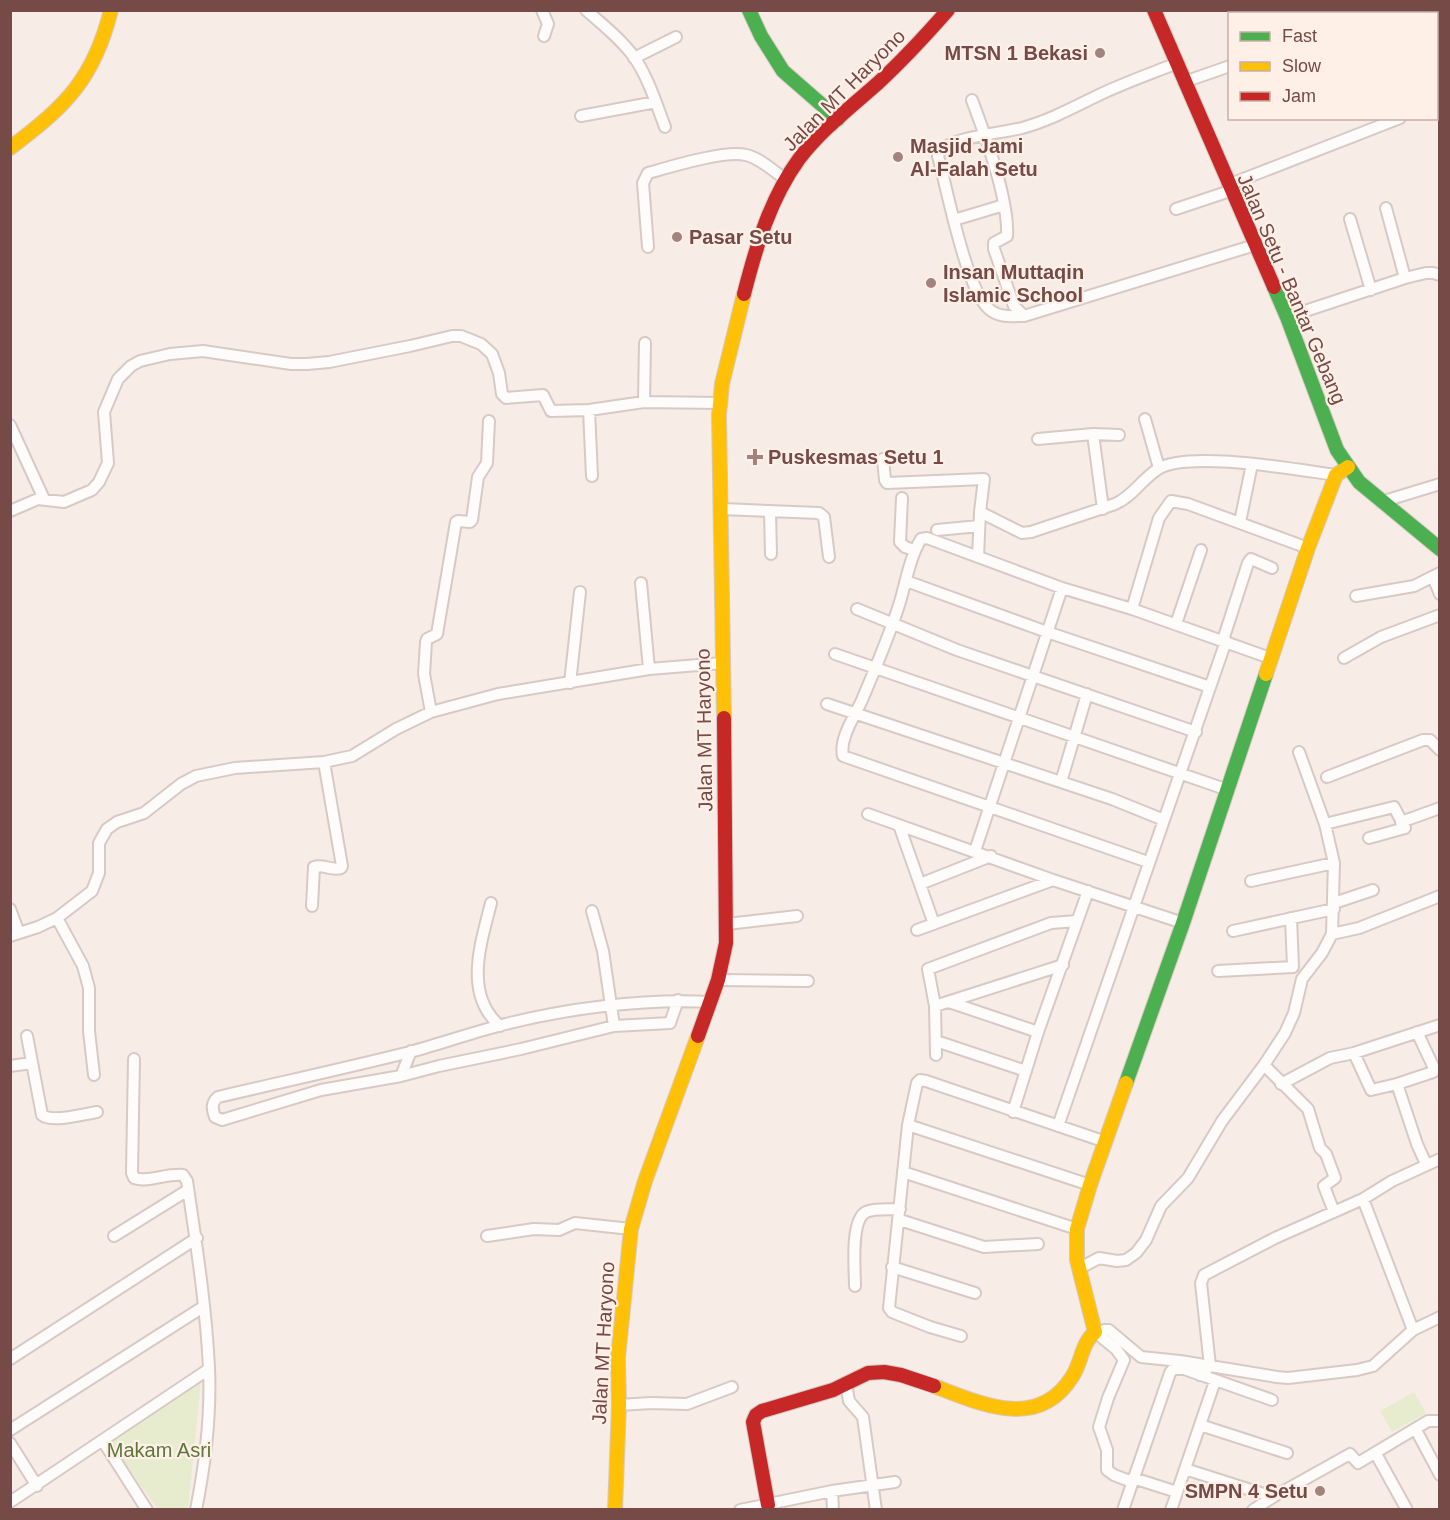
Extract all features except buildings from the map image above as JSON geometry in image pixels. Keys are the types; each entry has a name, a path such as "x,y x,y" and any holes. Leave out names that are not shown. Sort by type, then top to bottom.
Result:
{"main road":[{"path":"11,146 62,108 76,92 100,53 111,10"},
{"name":"Jalan MT Haryono","path":"615,1509 619,1405 618,1358 631,1229 648,1174 718,980 723,961 727,924 720,403 749,268 766,221 786,180 811,146 890,72 948,10"},
{"name":"Jalan Setu - Bantar Gebang","path":"1154,10 1254,246 1287,317 1337,450 1342,471 1359,482 1440,549"},
{"path":"753,12 761,36 783,71 838,119"},
{"path":"768,1504 753,1418 762,1412 833,1389 861,1374 892,1373 906,1376 980,1402 1008,1409 1024,1410 1039,1405 1070,1382 1086,1341 1096,1333 1085,1266 1076,1254 1077,1229 1090,1185 1184,923 1308,548 1342,471"}],"street":[{"path":"542,10 548,24 544,36"},
{"path":"586,10 634,57 656,102 665,127"},
{"path":"634,57 676,37"},
{"path":"1177,63 1048,119 1021,128 961,139 946,146 938,154 966,261 980,297 988,309 996,314 1024,316 1254,246"},
{"path":"1184,82 1228,67"},
{"path":"972,100 986,136 1004,206 1007,236 994,243 994,249 1014,306 1024,316"},
{"path":"580,116 656,102"},
{"path":"1176,209 1395,120"},
{"path":"648,247 643,183 648,173 710,158 746,155 786,180"},
{"path":"954,220 1004,206"},
{"path":"1386,208 1405,278"},
{"path":"1350,219 1371,290"},
{"path":"1287,317 1405,278 1426,273 1440,276"},
{"path":"10,511 38,499 61,502 72,500 92,490 99,482 108,463 104,412 118,379 131,366 140,361 170,354 203,351 291,364 307,364 329,362 461,336 481,344 492,354 497,364 502,394 506,398 541,394 546,397 551,411 589,410 644,402 720,403"},
{"path":"644,402 645,343"},
{"path":"589,410 592,476"},
{"path":"1145,419 1159,468"},
{"path":"431,712 424,674 426,642 427,639 437,634 456,522 472,520 479,474 487,463 489,421"},
{"path":"10,425 44,499"},
{"path":"1093,434 1103,509"},
{"path":"1038,439 1093,434 1119,435"},
{"path":"883,459 887,483 984,479 978,557"},
{"path":"980,512 1022,533 1031,532 1120,502 1159,468 1199,462 1342,471"},
{"path":"1240,522 1252,464"},
{"path":"1381,502 1440,484"},
{"path":"902,498 900,542 904,547 914,550"},
{"path":"1132,609 1159,518 1167,504 1174,501 1240,522 1308,548"},
{"path":"722,509 815,512 823,515 829,557"},
{"path":"770,511 771,554"},
{"path":"937,530 979,526"},
{"path":"1148,862 843,756 846,734 892,624 914,550 921,539 927,538 1062,588 1132,609 1270,658"},
{"path":"1176,624 1201,550"},
{"path":"1058,1126 1148,862 1196,732 1248,562 1251,559 1272,568"},
{"path":"1356,596 1414,586 1436,575 1440,594"},
{"path":"906,581 1210,687"},
{"path":"641,583 649,669"},
{"path":"975,851 1062,588"},
{"path":"570,683 580,592"},
{"path":"857,609 957,650 1196,732"},
{"path":"1344,658 1381,637 1440,615"},
{"path":"835,654 1020,720 1228,790"},
{"path":"10,909 14,935 57,918 92,891 99,873 99,843 107,829 117,822 144,813 181,784 196,776 235,768 324,762 352,756 396,729 431,712 498,694 649,669 723,663"},
{"path":"1061,782 1087,694"},
{"path":"827,704 1061,782 1164,820"},
{"path":"1328,777 1424,740 1430,740 1440,750"},
{"path":"1085,1266 1103,1258 1121,1261 1132,1257 1146,1240 1161,1206 1188,1178 1222,1121 1264,1065 1289,1024 1298,1002 1302,979 1322,953 1332,934 1334,863 1325,824 1299,752"},
{"path":"312,906 314,867 336,870 342,866 324,762"},
{"path":"1325,824 1392,806 1405,828 1369,838"},
{"path":"1401,822 1440,808"},
{"path":"868,814 1053,880 1184,923"},
{"path":"899,825 934,924"},
{"path":"920,884 991,856"},
{"path":"1251,881 1334,863"},
{"path":"917,930 1053,880"},
{"path":"1233,931 1334,906 1373,890"},
{"path":"1014,1112 1038,1032 1088,891"},
{"path":"1332,934 1359,928 1440,896"},
{"path":"490,903 481,946 478,983 484,1010 500,1026"},
{"path":"592,910 603,951 614,1026"},
{"path":"727,924 797,916"},
{"path":"57,918 83,966 89,988 89,1031 94,1075"},
{"path":"1218,971 1293,967 1291,918"},
{"path":"936,1055 935,1006 927,974 929,967 1051,923 1077,921"},
{"path":"935,1006 997,984 1063,965"},
{"path":"718,980 808,981"},
{"path":"678,1000 672,1023 614,1026 401,1076 321,1090 222,1120 215,1118 212,1111 218,1097 411,1052 500,1026 612,1006 678,1000 711,1002"},
{"path":"949,1002 1038,1032"},
{"path":"1281,1084 1330,1058 1354,1053 1440,1025"},
{"path":"1354,1053 1371,1090 1397,1084 1433,1072 1433,1066 1418,1032"},
{"path":"27,1036 42,1115 54,1119 97,1112"},
{"path":"936,1041 1026,1071"},
{"path":"401,1076 411,1052"},
{"path":"134,1059 132,1173 134,1178 140,1180 165,1175 183,1175 187,1180 197,1238 209,1369 206,1449 196,1509"},
{"path":"10,1066 32,1063"},
{"path":"1264,1065 1305,1105 1311,1114 1320,1148 1326,1154 1335,1178 1324,1186 1334,1212"},
{"path":"961,1336 930,1327 891,1311 889,1308 903,1172 916,1084 920,1080 1106,1142"},
{"path":"1397,1084 1426,1164"},
{"path":"909,1125 1090,1185"},
{"path":"1210,1366 1202,1277 1232,1259 1363,1199 1426,1164 1440,1159"},
{"path":"903,1172 1077,1229"},
{"path":"114,1236 188,1190"},
{"path":"1363,1199 1413,1330"},
{"path":"855,1286 855,1235 860,1219 869,1211 900,1214 984,1247 1038,1244"},
{"path":"487,1236 534,1229 559,1230 575,1223 631,1229"},
{"path":"10,1359 197,1238"},
{"path":"892,1267 975,1293"},
{"path":"10,1430 203,1307"},
{"path":"1177,1492 1114,1475 1107,1470 1107,1450 1099,1427 1124,1360 1116,1349 1096,1333 1104,1329 1109,1330 1141,1357 1277,1377 1357,1370 1378,1364 1413,1330 1440,1317"},
{"path":"1200,1375 1210,1366"},
{"path":"1123,1509 1172,1370 1180,1368 1272,1400"},
{"path":"10,1502 209,1369"},
{"path":"1171,1509 1215,1381"},
{"path":"846,1383 849,1401 863,1417 876,1509"},
{"path":"619,1405 687,1404 732,1387"},
{"path":"1253,1509 1350,1454 1357,1464 1428,1421 1440,1421"},
{"path":"1200,1425 1287,1453"},
{"path":"1416,1430 1440,1475"},
{"path":"104,1441 147,1509"},
{"path":"10,1443 37,1485"},
{"path":"1376,1454 1407,1509"},
{"path":"1185,1469 1273,1497"},
{"path":"740,1509 832,1491 895,1482"},
{"path":"832,1491 833,1509"}],"green space":[{"name":"Makam Asri","path":"201,1381 188,1509 158,1509 108,1441"},
{"path":"1414,1392 1426,1413 1392,1432 1380,1411"}],"traffic: fast":[{"path":"749,10 761,36 783,71 838,119"},
{"path":"1274,287 1337,450 1359,482 1440,549"},
{"path":"1126,1083 1183,923 1266,674"}],"traffic: slow":[{"path":"10,148 47,119 75,90 96,55 111,10"},
{"path":"724,718 719,415 722,384 744,294"},
{"path":"1266,674 1308,548 1336,475 1348,467"},
{"path":"615,1510 619,1405 618,1358 631,1229 645,1181 698,1036"},
{"path":"934,1386 989,1405 1026,1408 1043,1404 1058,1394 1072,1377 1087,1342 1095,1332 1077,1260 1077,1229 1126,1083"}],"traffic: jam":[{"path":"744,294 759,241 772,207 799,159 827,129 878,83 948,10"},
{"path":"1154,10 1274,287"},
{"path":"698,1036 718,980 726,943 724,718"},
{"path":"768,1505 753,1422 756,1415 762,1411 833,1390 868,1373 884,1372 901,1375 934,1386"}],"place":[{"name":"MTSN 1 Bekasi","path":"1100,53"},
{"name":"Masjid Jami Al-Falah Setu","path":"898,157"},
{"name":"Pasar Setu","path":"677,237"},
{"name":"Insan Muttaqin Islamic School","path":"931,283"},
{"name":"Puskesmas Setu 1","path":"755,457"},
{"name":"SMPN 4 Setu","path":"1320,1491"}]}
